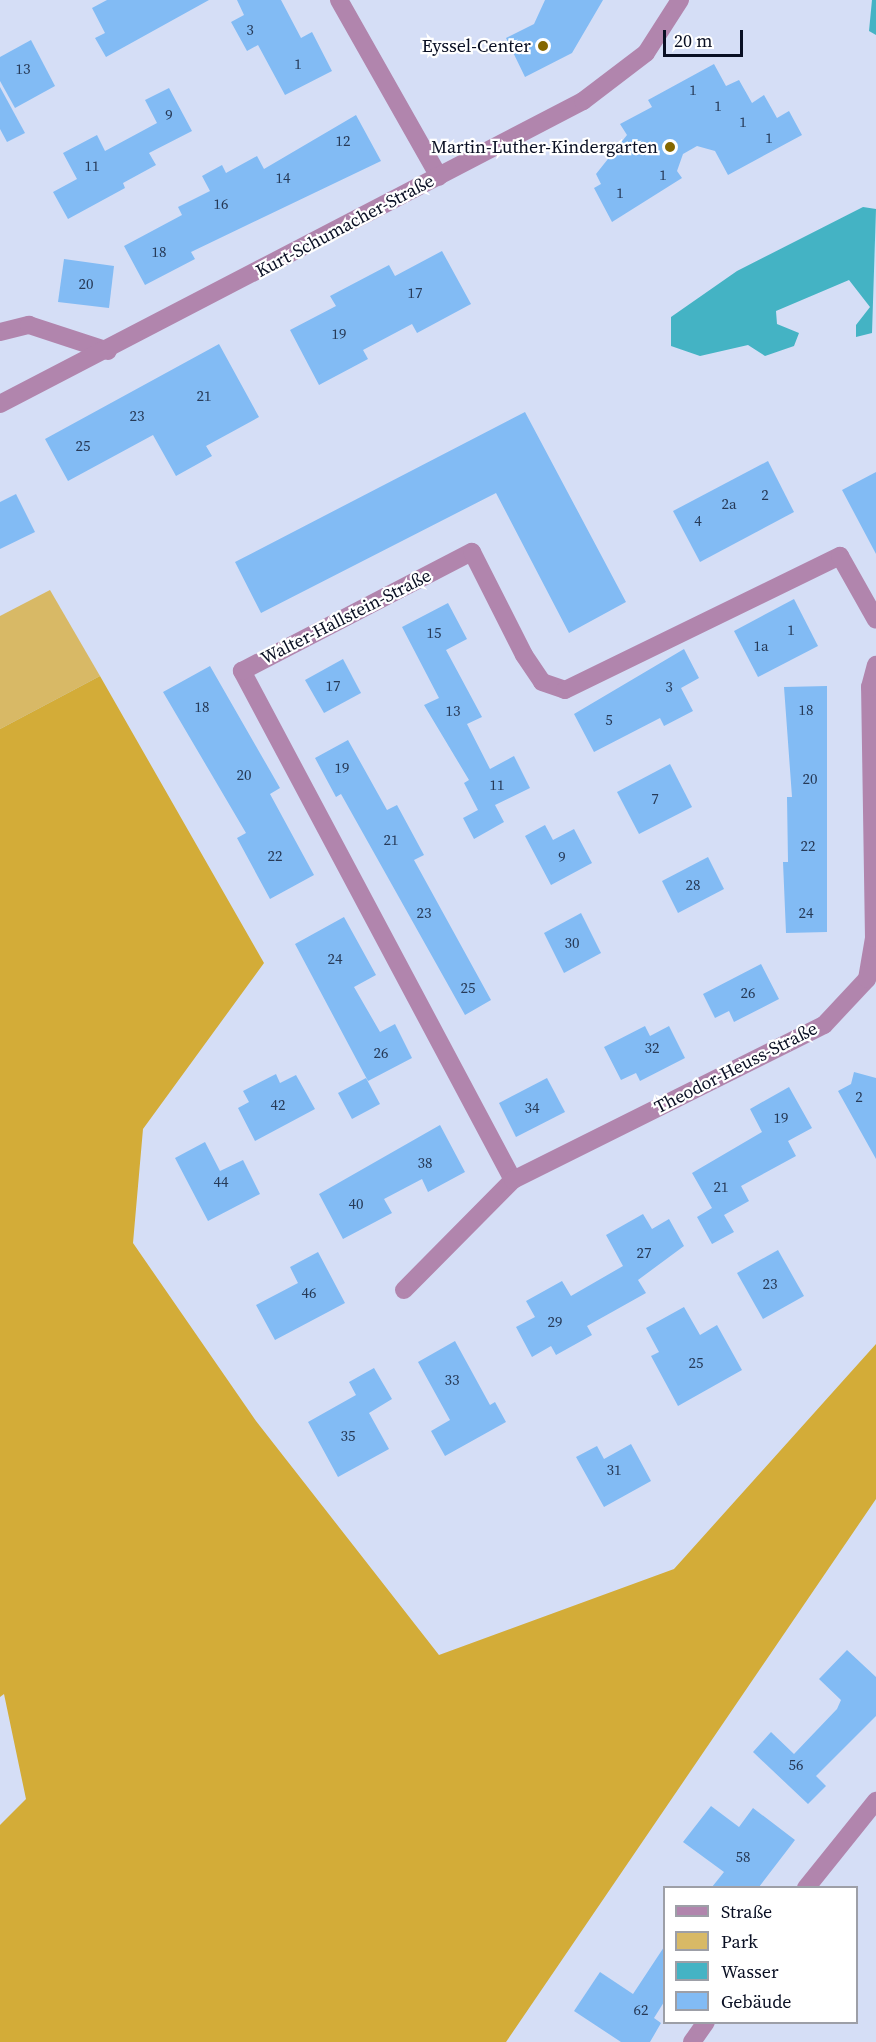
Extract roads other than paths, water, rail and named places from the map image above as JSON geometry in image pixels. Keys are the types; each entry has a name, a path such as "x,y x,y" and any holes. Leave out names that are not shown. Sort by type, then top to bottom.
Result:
{"street":[{"path":"339,0 439,177"},
{"name":"Kurt-Schumacher-Straße","path":"2,399 108,351 616,82 646,53 680,0"},
{"path":"0,332 29,325 108,351"},
{"name":"Walter-Hallstein-Straße","path":"513,1180 242,671 472,552 524,655 542,682 565,690 840,556 876,620"},
{"name":"Theodor-Heuss-Straße","path":"404,1290 513,1180 824,1024 872,983 874,938 870,687 876,665"},
{"path":"807,1886 876,1801"},
{"path":"692,2042 705,2024"}],"water":[{"path":"872,0 876,0 876,35 869,31"},
{"path":"863,207 876,209 872,333 856,337 856,325 870,307 849,280 776,311 777,324 799,333 794,346 765,356 748,345 700,356 671,346 671,317 737,271"}],"place":[{"name":"Eyssel-Center","path":"543,46"},
{"name":"Martin-Luther-Kindergarten","path":"670,147"}]}
